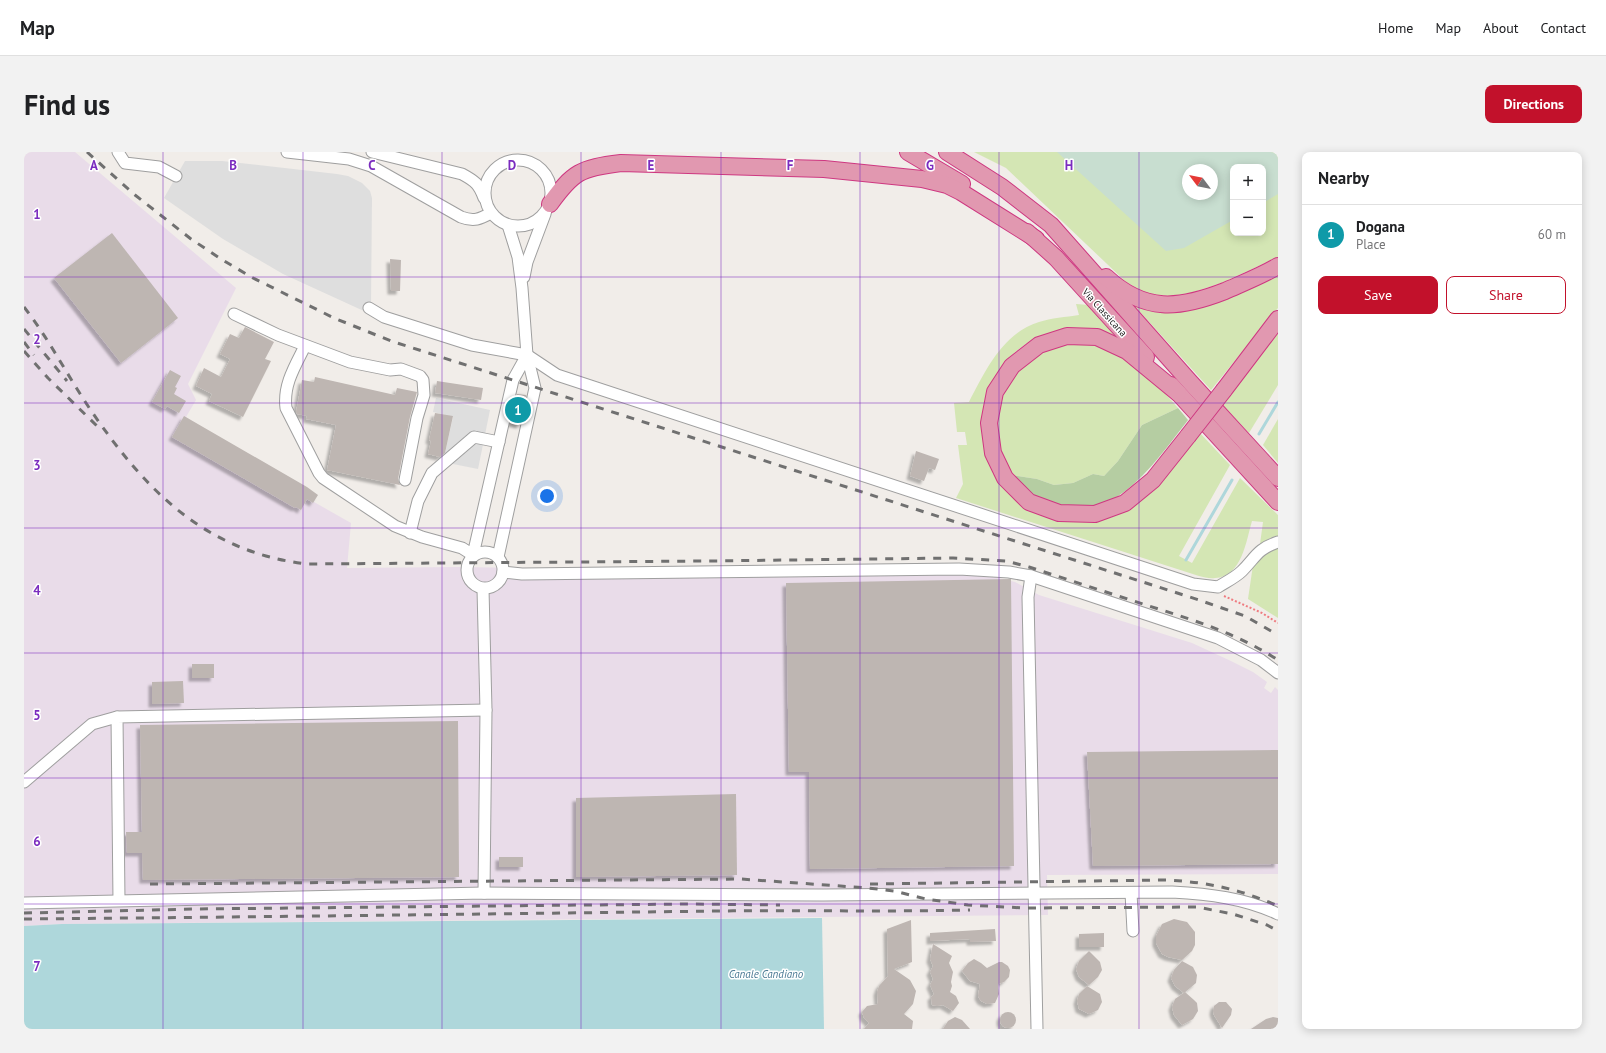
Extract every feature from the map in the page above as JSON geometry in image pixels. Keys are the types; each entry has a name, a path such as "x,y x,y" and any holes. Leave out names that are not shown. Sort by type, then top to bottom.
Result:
{"highway":[{"name":"Via Classicana","path":"908,152 964,185 994,206 1036,239 1056,258 1278,502"},
{"name":"Via Classicana","path":"947,152 1002,187 1051,225 1190,382 1278,478"},
{"path":"547,209 564,184 579,172 596,166 620,163 824,169 922,178 947,185 1036,239"},
{"path":"1051,225 1114,284 1138,299 1160,305 1178,305 1202,300 1259,277 1278,266"},
{"path":"1178,393 1127,352 1097,337 1067,336 1039,345 1012,366 995,392 989,423 993,453 1005,478 1029,502 1059,513 1095,514 1124,503 1153,480 1278,319"}],"street":[{"path":"118,152 125,163 159,167 176,176"},
{"path":"287,152 348,160 371,166 461,217 469,220 477,220 491,213"},
{"path":"372,152 462,174 480,186 491,213 508,225 528,225 537,220 547,209"},
{"path":"505,162 512,152"},
{"path":"522,288 527,262 552,194 551,184 547,175 540,167 533,152"},
{"path":"486,202 485,191 487,181 496,167 514,159 523,159 540,167"},
{"path":"498,557 535,388 527,355 518,256 508,225"},
{"path":"369,308 384,317 472,345 527,355 557,375 1193,584 1218,587 1242,572 1256,554 1267,545 1278,542"},
{"path":"234,314 306,346 350,362 390,370 401,369 420,376 423,380 424,395 417,418 405,480"},
{"path":"306,346 288,380 284,397 286,408 319,473 323,478 395,526 410,533 462,548 474,556"},
{"path":"474,556 513,380 527,355"},
{"path":"410,533 418,501 432,473 474,437 499,442"},
{"path":"484,552 489,552 498,557 502,563 503,572 499,582 489,588 483,589 473,584 467,574 468,563 474,556 484,552"},
{"path":"503,572 522,574 959,569 1002,571 1031,576 1218,638 1261,660 1278,673"},
{"path":"1031,576 1028,597 1038,1029"},
{"path":"483,589 486,710 484,893"},
{"path":"24,782 92,724 117,717 486,710"},
{"path":"117,717 119,900"},
{"path":"24,903 484,893 831,895 1131,893 1202,894 1234,899 1278,914"},
{"path":"1131,893 1133,931"}],"path":[{"path":"1218,594 1262,613 1278,623"}],"shaded area":[{"path":"24,152 75,152 236,288 188,384 196,400 186,417 314,502 351,523 347,568 458,567 983,574 1015,582 1039,595 1192,643 1253,672 1267,682 1264,688 1271,693 1275,687 1278,690 1278,874 1047,875 1048,915 62,924 24,926"},
{"path":"185,161 222,161 337,174 348,176 362,183 370,191 372,198 371,304 366,312 283,274 223,239 164,198"},
{"path":"436,398 490,410 478,469 443,462 453,417 433,412"}],"green space":[{"path":"974,152 1278,152 1278,257 1224,282 1179,297 1147,294 1126,282 1006,168"},
{"path":"1057,152 1278,152 1278,194 1266,201 1266,164 1230,164 1230,222 1184,248 1166,251"},
{"path":"1278,272 1278,308 1211,390 1131,302 1149,310"},
{"path":"1076,304 1089,305 1117,336 1096,330 1076,329 1056,331 1037,338 1020,348 1005,362 994,379 985,399 983,419 987,453 1059,520 1088,522 1112,517 1132,505 1199,432 1230,465 1179,556 1192,563 1240,478 1278,515 1278,536 1272,537 1260,544 1263,522 1252,521 1245,548 1237,565 1224,576 1211,578 1199,576 956,498 963,484 958,445 967,445 965,432 957,432 954,403 969,402 996,354 1015,335 1026,327 1039,322 1079,315"},
{"path":"1278,327 1278,385 1249,433 1220,402"},
{"path":"1102,342 1149,375 1178,408 1142,425 1118,461 1104,476 1093,474 1073,483 1054,485 1037,479 1011,475 1000,451 995,424 998,399 1021,361 1053,343"},
{"path":"1178,408 1188,420 1173,439 1140,478 1122,493 1102,504 1081,509 1057,506 1028,491 1011,475 1037,479 1054,485 1073,483 1093,474 1104,476 1118,461 1142,425"},
{"path":"1278,419 1278,463 1263,445"},
{"path":"1278,546 1278,618 1248,599 1253,565 1263,553"}],"water":[{"name":"Canale Candiano","path":"822,918 824,1029 24,1029 24,926 62,924"}],"building":[{"path":"112,233 178,318 121,363 54,278"},
{"path":"390,259 401,260 400,291 391,291"},
{"path":"245,327 274,342 265,359 271,361 243,417 209,401 212,394 196,386 204,368 221,377 230,359 220,354 230,334 239,338"},
{"path":"170,370 181,376 175,387 177,388 174,394 186,401 179,413 167,406 165,409 152,402"},
{"path":"315,377 395,395 397,388 417,392 410,417 398,479 400,485 327,470 336,425 306,419 307,416 297,414 296,412 302,380 314,382"},
{"path":"437,381 483,388 481,400 435,393"},
{"path":"517,394 526,395 520,425 511,423"},
{"path":"435,413 453,416 445,453 440,457 428,454 431,441 429,440"},
{"path":"184,416 307,487 318,495 313,503 307,499 301,510 296,507 295,508 172,437"},
{"path":"916,451 939,459 935,470 929,468 924,481 910,476"},
{"path":"1011,579 1014,866 810,869 809,772 789,772 786,583"},
{"path":"192,664 214,664 214,678 192,678"},
{"path":"183,681 184,703 152,704 152,682"},
{"path":"458,721 459,877 143,880 142,853 127,853 126,832 142,832 140,725"},
{"path":"1278,750 1278,864 1093,866 1087,752"},
{"path":"736,794 737,875 576,877 576,798"},
{"path":"499,857 523,857 523,867 499,867"},
{"path":"1174,919 1187,922 1195,932 1195,945 1192,951 1182,960 1162,954 1156,943 1156,936 1162,924"},
{"path":"911,920 912,962 894,969 910,980 916,991 913,1004 904,1014 913,1021 912,1029 864,1029 869,1023 864,1018 862,1012 867,1006 878,1004 877,992 879,986 888,976 887,929"},
{"path":"995,929 996,941 970,942 970,939 930,941 930,933"},
{"path":"1104,933 1104,947 1079,947 1079,934"},
{"path":"933,944 952,956 949,963 953,972 950,992 956,996 959,1003 953,1011 943,1005 932,1005 931,997 934,994 930,985 933,979 930,972 933,966 930,959"},
{"path":"1089,951 1100,962 1102,970 1098,977 1089,985 1079,977 1076,969 1079,961"},
{"path":"974,959 987,968 1002,962 1008,966 1010,970 1009,977 1004,982 998,984 999,994 995,1003 987,1004 981,1001 978,996 980,984 970,981 962,971 968,963"},
{"path":"1182,961 1193,967 1197,975 1196,983 1184,993 1175,986 1171,978 1174,970"},
{"path":"1087,986 1100,994 1102,1002 1098,1010 1089,1014 1079,1009 1077,1001 1079,994"},
{"path":"1185,992 1197,1003 1198,1011 1193,1019 1182,1025 1174,1015 1172,1007 1175,999"},
{"path":"1219,1002 1226,1002 1232,1009 1231,1015 1222,1028 1213,1011 1214,1006"},
{"path":"1008,1012 1015,1017 1016,1020 1011,1027 1008,1028 1001,1023 1000,1020 1005,1013"},
{"path":"955,1017 962,1020 970,1029 943,1029 948,1021"},
{"path":"1273,1017 1278,1018 1278,1029 1251,1029 1266,1019"}],"waterway":[{"path":"1259,434 1278,402"},
{"path":"1186,560 1232,480"}],"railway":[{"path":"87,152 135,195 191,239 253,278 334,318 391,341 1199,600 1245,616 1278,635"},
{"path":"24,307 42,332 90,409 133,466 156,490 181,512 208,531 238,546 271,557 307,564 953,558 1006,561 1029,567 1199,622 1231,635 1278,660"},
{"path":"24,329 67,381"},
{"path":"24,342 34,355"},
{"path":"24,351 48,378 97,426"},
{"path":"150,884 741,879 868,888 894,891 926,899 968,905 1024,908 1197,907 1233,914 1267,925 1278,931"},
{"path":"870,884 1165,880 1223,887 1250,895 1278,906"},
{"path":"24,913 195,909 686,904 780,905"},
{"path":"24,919 718,911 970,910"}],"place":[{"name":"Dogana","path":"518,410"}]}
